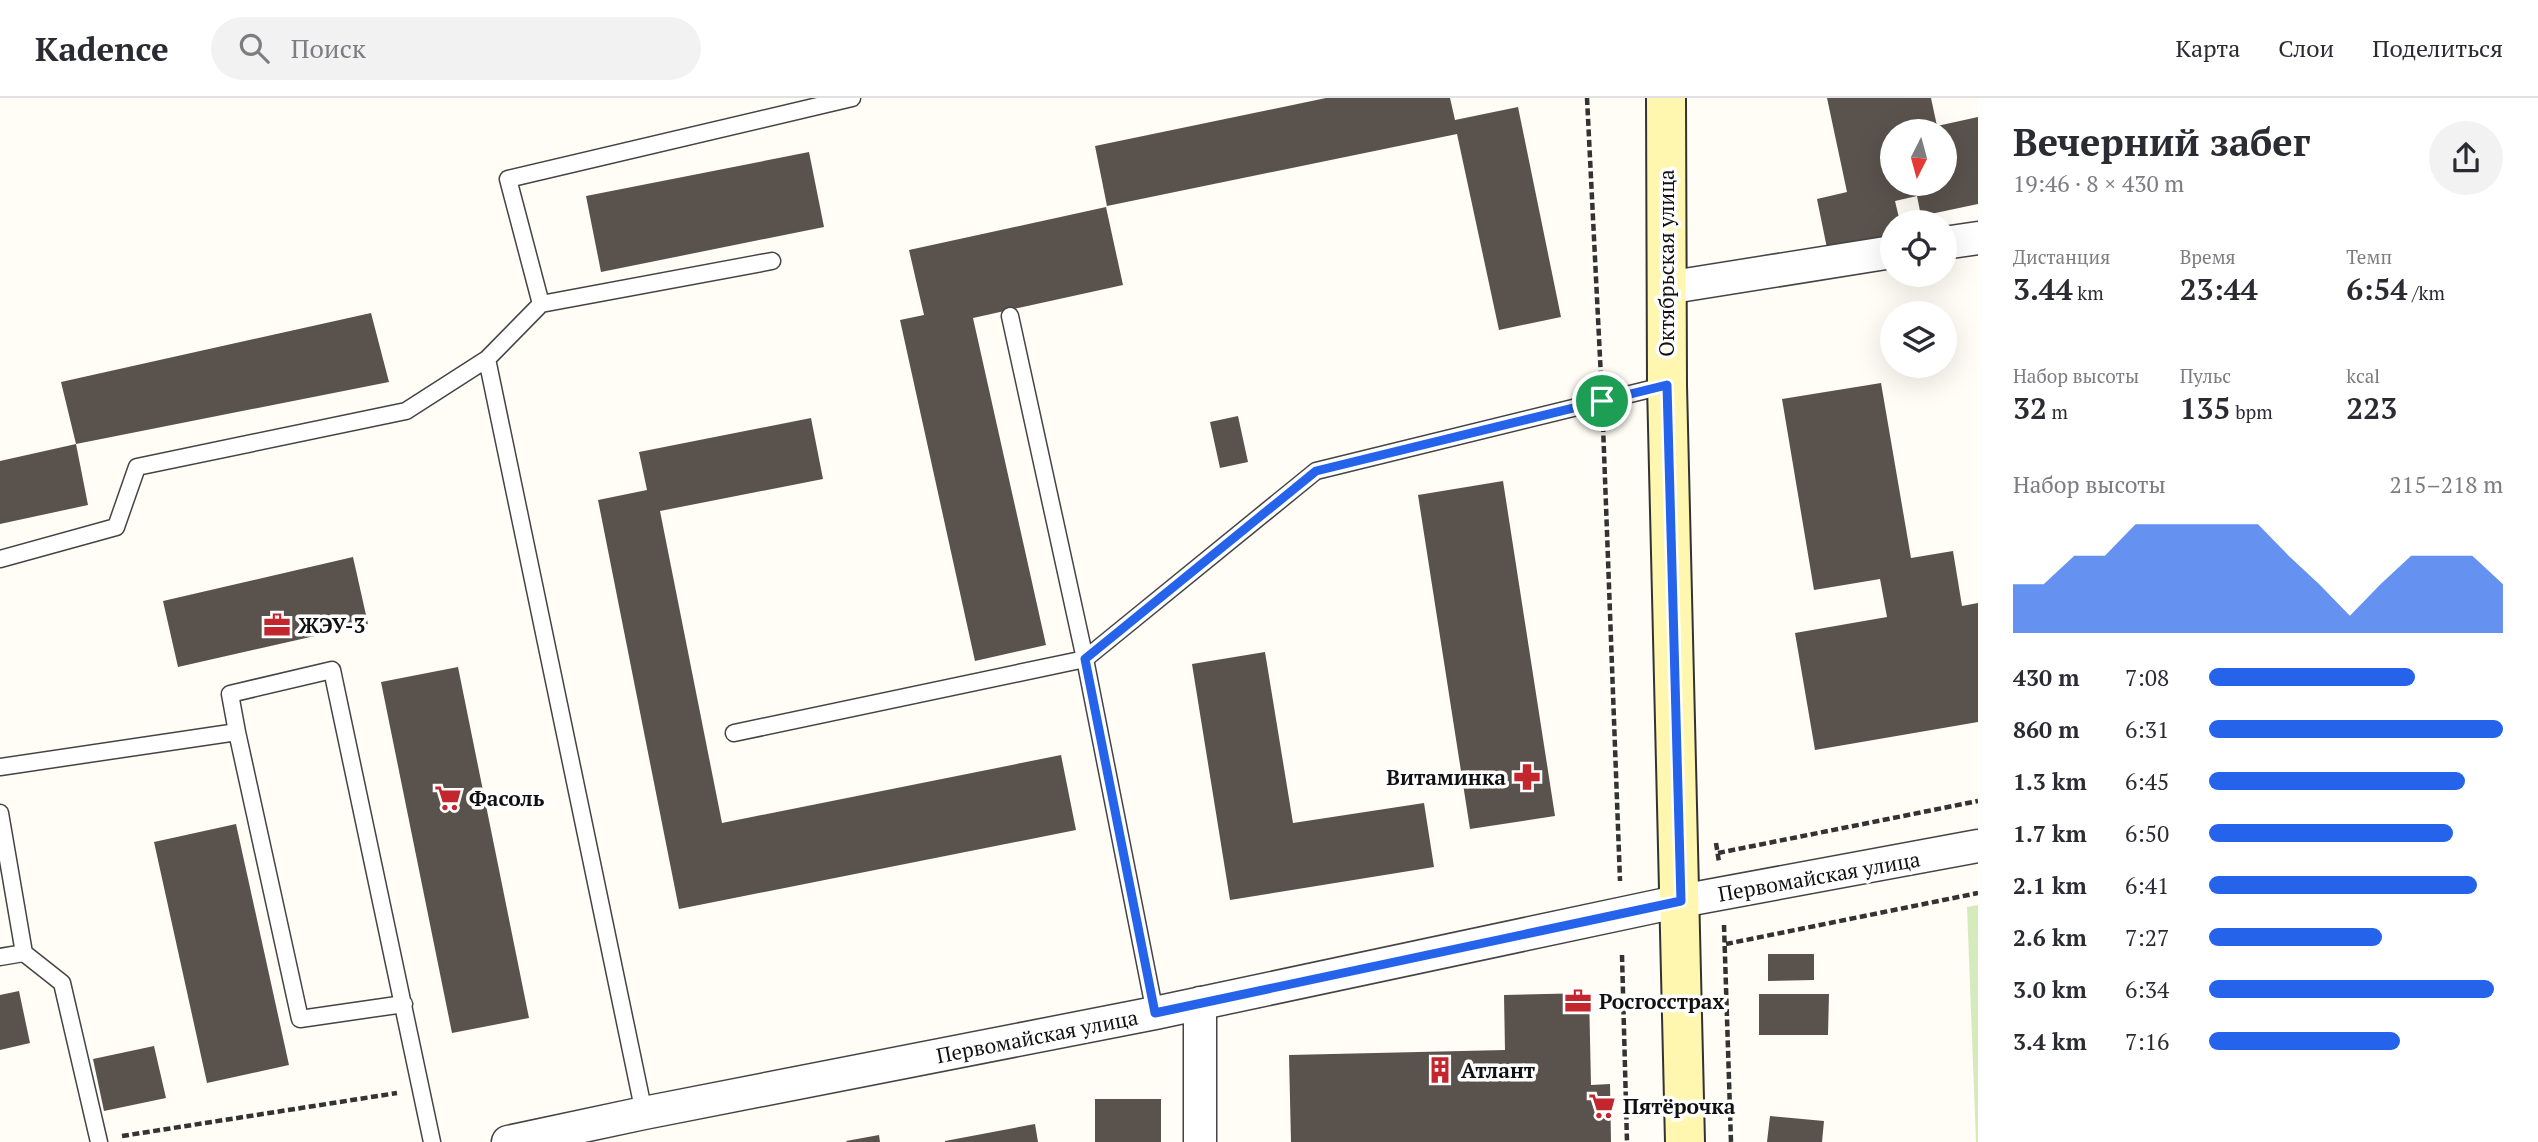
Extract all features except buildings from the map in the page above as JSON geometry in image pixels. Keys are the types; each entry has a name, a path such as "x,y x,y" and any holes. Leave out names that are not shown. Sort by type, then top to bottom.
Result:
{"street":[{"name":"Октябрьская улица","path":"1666,98 1667,385 1685,1142"},
{"path":"1957,241 1978,238"},
{"path":"1666,288 1880,254"},
{"name":"Первомайская улица","path":"508,1142 1155,1013 1681,901 1978,846"},
{"path":"1200,1003 1200,1142"}],"lane":[{"path":"541,304 508,179 852,98"},
{"path":"0,559 116,527 137,467 406,411 487,359 541,304 772,261"},
{"path":"1010,316 1085,659 1155,1013"},
{"path":"487,359 644,1113"},
{"path":"734,733 1085,659 1316,471 1667,385"},
{"path":"404,1004 300,1019 230,694 332,670 404,1004 422,1088 432,1142"},
{"path":"0,767 237,732"},
{"path":"0,813 24,953 62,983 99,1141"},
{"path":"0,957 24,953"}],"path":[{"path":"1587,98 1602,401 1620,882"},
{"path":"1718,853 1978,801"},
{"path":"1726,944 1978,893"},
{"path":"1724,924 1731,1142"},
{"path":"1622,955 1627,1142"},
{"path":"99,1141 422,1088"}],"green space":[{"path":"1978,905 1978,1142 1976,1142 1967,907"}],"place":[{"name":"ЖЭУ-3","path":"277,625"},
{"name":"Витаминка","path":"1527,777"},
{"name":"Фасоль","path":"448,798"},
{"name":"Росгосстрах","path":"1578,1001"},
{"name":"Атлант","path":"1440,1070"},
{"name":"Пятёрочка","path":"1602,1106"}],"route":[{"path":"1667,385 1681,901 1155,1013 1085,659 1316,471 1602,401 1667,385"}]}
